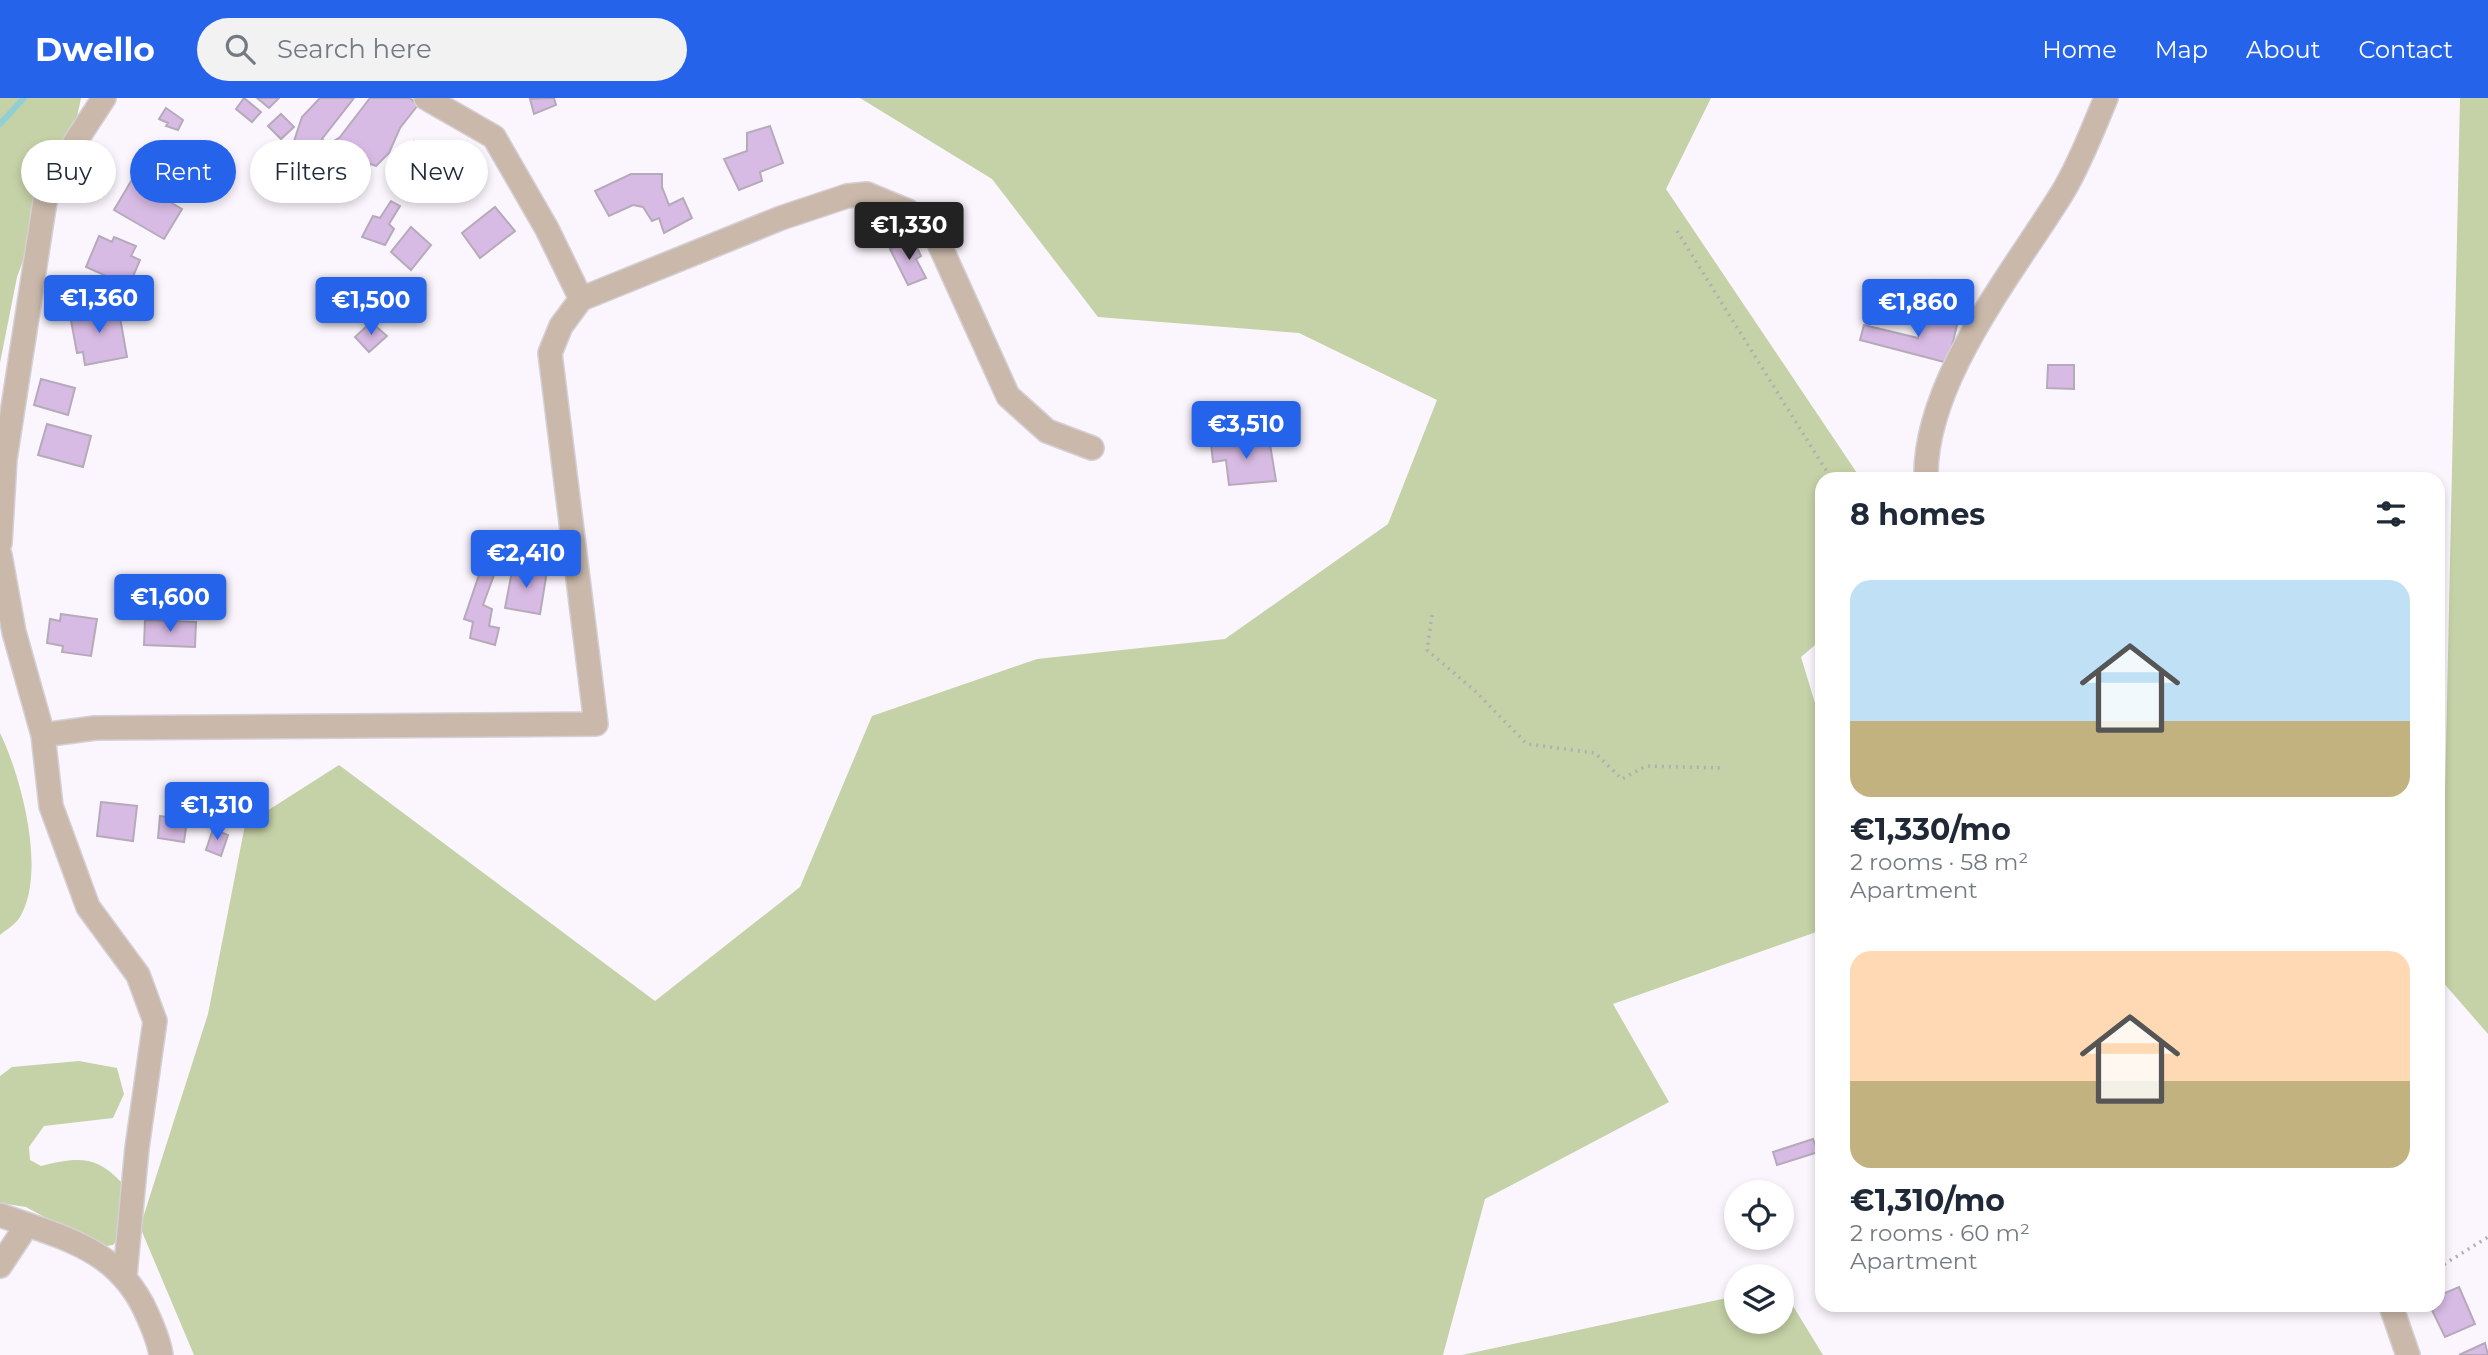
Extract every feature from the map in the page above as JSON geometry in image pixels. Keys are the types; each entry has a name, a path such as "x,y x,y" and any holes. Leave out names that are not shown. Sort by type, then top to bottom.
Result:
{"street":[{"path":"0,543 10,423 45,201 71,150 104,98"},
{"path":"426,98 494,136 547,229 581,299"},
{"path":"1927,472 1930,428 1940,397 2001,287 2065,188 2106,98"},
{"path":"43,736 95,728 596,723 550,353 561,326 581,299 781,218 847,196 867,194 908,211 937,239 1008,396 1048,431 1092,448"},
{"path":"0,555 14,632 43,736 51,806 88,907 138,975 155,1021 137,1148 125,1275"},
{"path":"0,1215 108,1260 125,1275 143,1306 160,1344 161,1355"},
{"path":"0,1266 27,1225"},
{"path":"2393,1312 2408,1355"}],"path":[{"path":"1677,230 1827,472"},
{"path":"1432,615 1427,650 1474,690 1527,744 1595,752 1622,779 1646,766 1723,768"},
{"path":"2445,1264 2488,1237"}],"green space":[{"path":"0,98 81,98 72,140 21,140 21,203 44,203 17,277 0,363"},
{"path":"860,98 1711,98 1666,189 1856,472 1815,472 1815,645 1801,657 1815,703 1815,932 1613,1004 1669,1102 1485,1199 1443,1355 194,1355 140,1227 208,1014 245,825 339,765 655,1001 800,887 872,716 1037,659 1225,639 1388,524 1437,400 1299,333 1098,317 992,179"},
{"path":"2460,98 2488,98 2488,1034 2445,985 2445,794"},
{"path":"0,733 23,798 31,850 31,875 28,898 20,917 0,935"},
{"path":"79,1061 117,1068 124,1094 113,1118 44,1126 29,1147 30,1160 41,1166 84,1160 102,1167 121,1182 122,1235 113,1245 100,1247 26,1207 0,1203 0,1076 12,1067"},
{"path":"1724,1299 1724,1334 1794,1334 1794,1308 1823,1355 1462,1355"}],"building":[{"path":"244,98 261,112 252,122 236,109"},
{"path":"257,98 279,98 269,108"},
{"path":"320,98 354,98 323,140 294,140 302,117"},
{"path":"370,98 410,98 418,105 400,128 395,140 385,140 385,157 376,166 371,164 371,140 336,140"},
{"path":"554,98 556,105 534,114 530,99"},
{"path":"166,108 183,120 178,130 166,126 168,123 159,119"},
{"path":"281,114 294,127 281,139 268,126"},
{"path":"770,126 783,163 760,172 762,181 739,190 724,159 747,151 747,133"},
{"path":"631,174 662,174 662,187 669,205 683,198 692,218 664,233 659,218 652,221 643,207 633,205 609,216 595,191"},
{"path":"130,183 130,203 172,203 182,209 164,239 114,210"},
{"path":"390,203 400,206 389,224 394,229 385,245 362,237 373,216 380,218"},
{"path":"495,207 515,231 480,258 462,233"},
{"path":"411,227 431,245 411,270 391,252"},
{"path":"99,236 112,242 114,237 136,246 131,256 140,260 129,286 86,267"},
{"path":"913,239 921,256 916,259 926,278 908,285 890,249"},
{"path":"1935,280 1954,283 1951,300 1932,296"},
{"path":"118,306 127,357 85,365 83,352 77,353 70,315"},
{"path":"1926,314 1957,325 1948,363 1860,340 1864,325 1918,338"},
{"path":"371,322 387,336 369,352 355,337"},
{"path":"2048,365 2074,365 2074,389 2047,388"},
{"path":"41,379 75,388 68,415 34,405"},
{"path":"47,424 91,436 83,467 38,455"},
{"path":"1269,438 1276,481 1229,485 1226,460 1213,462 1211,443"},
{"path":"513,566 547,571 540,614 505,608"},
{"path":"480,572 494,575 483,605 492,609 489,626 499,628 495,645 470,638 473,622 464,619"},
{"path":"61,614 97,619 91,656 62,652 63,646 47,643 50,619 60,621"},
{"path":"145,620 196,622 195,647 144,645"},
{"path":"101,802 137,806 133,841 97,836"},
{"path":"160,816 187,820 184,842 158,838"},
{"path":"213,829 228,835 221,856 206,850"},
{"path":"1813,1139 1815,1144 1815,1153 1777,1165 1773,1152"},
{"path":"2459,1287 2475,1324 2445,1337 2433,1312 2445,1312 2445,1293"},
{"path":"2485,1343 2488,1355 2459,1355"}],"waterway":[{"path":"0,124 24,98"}]}
